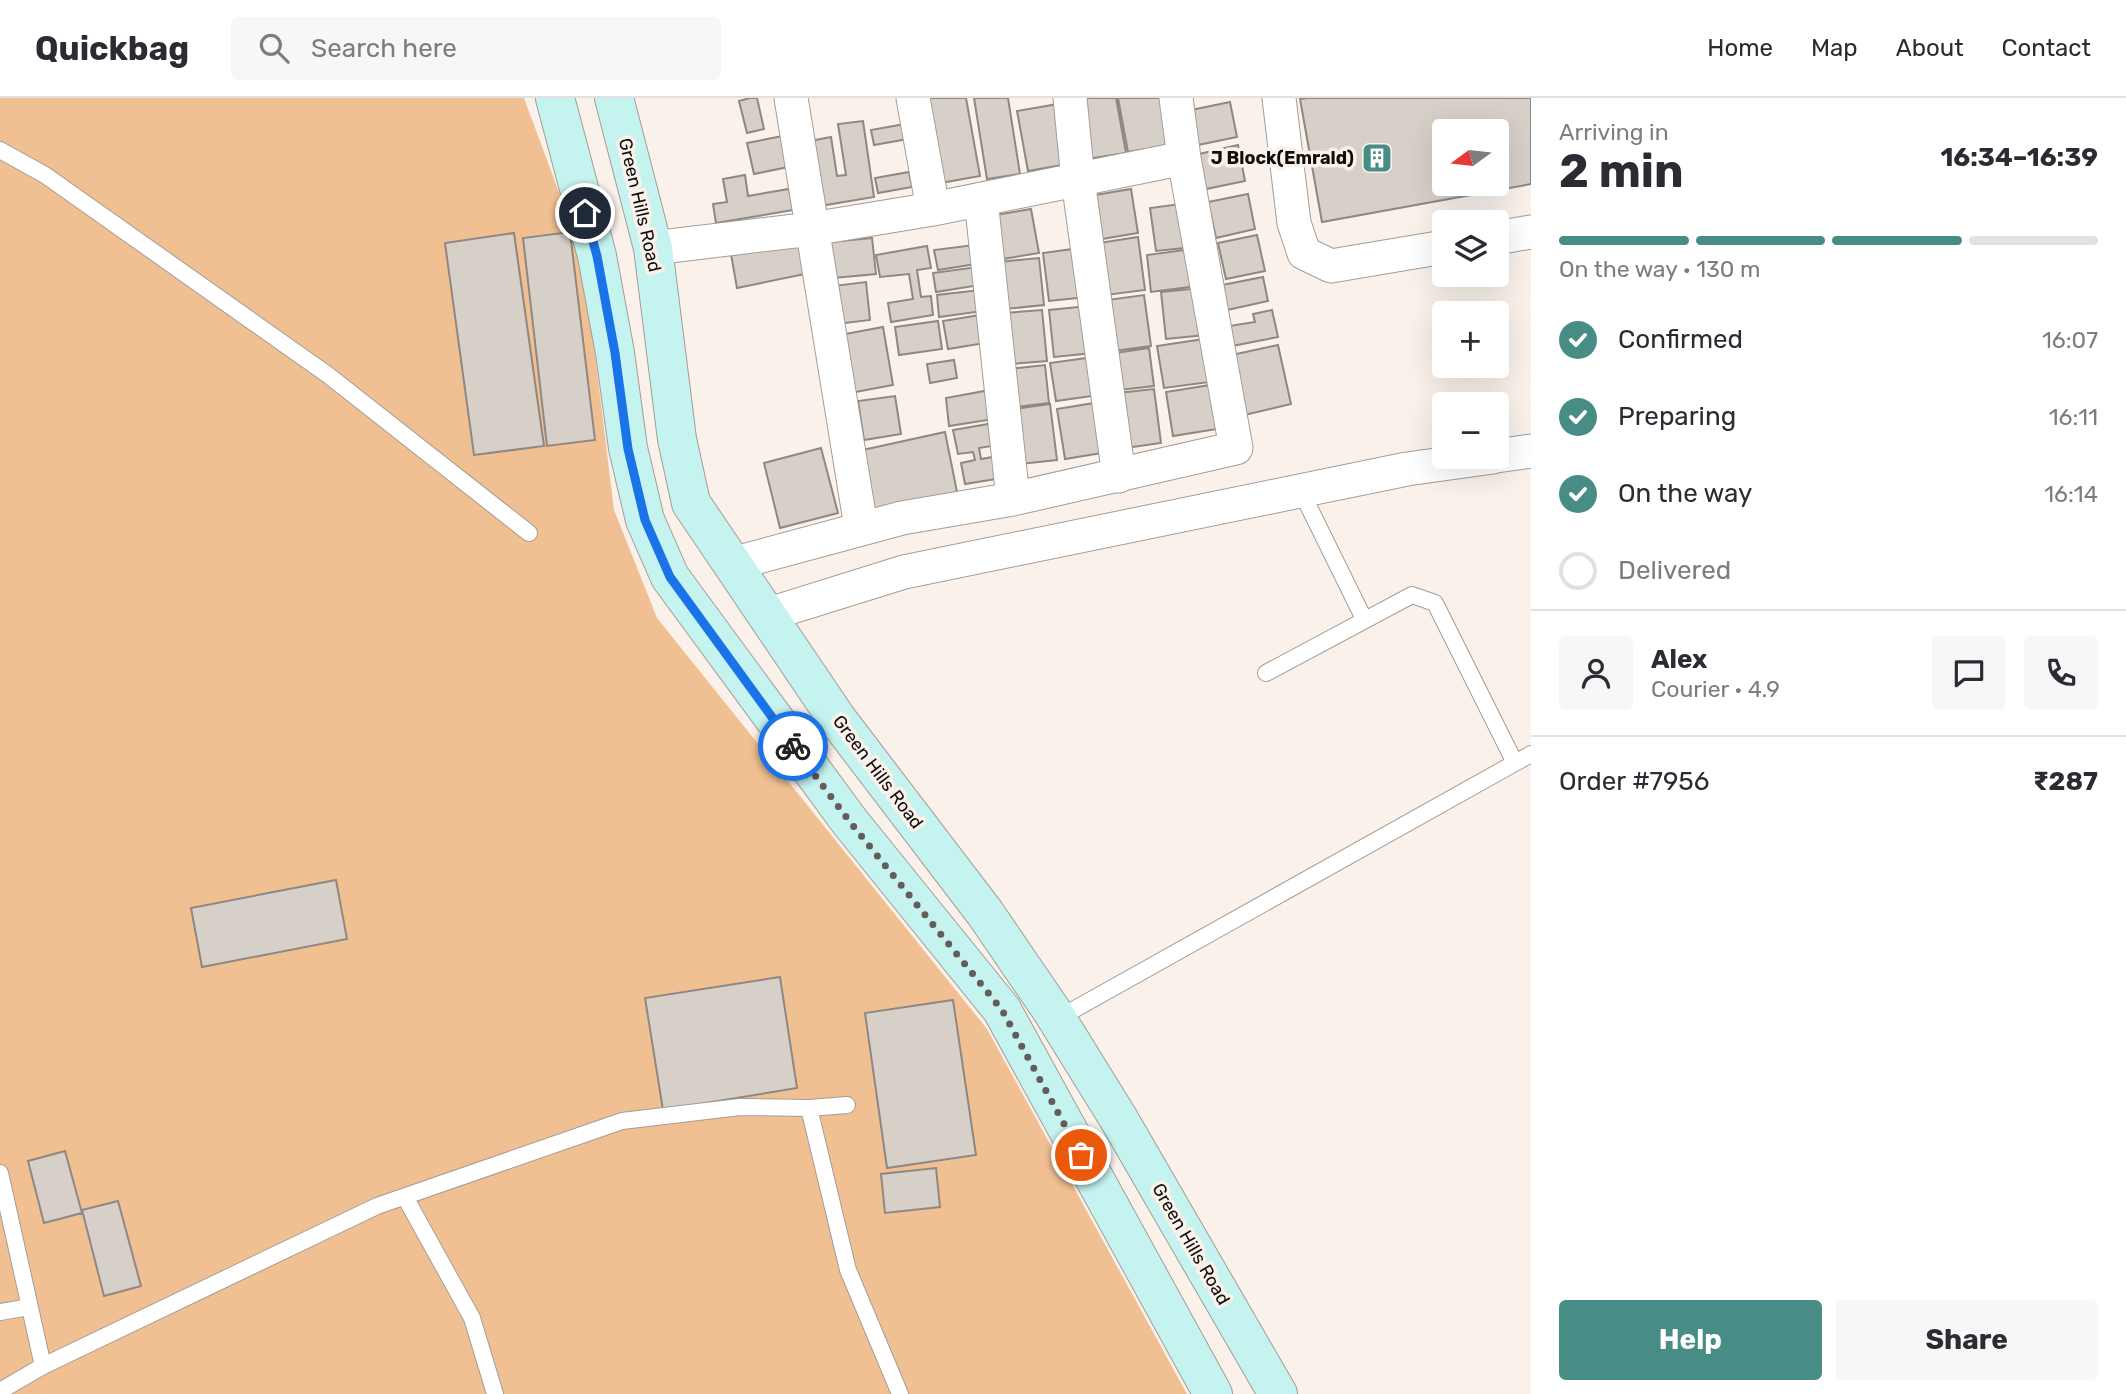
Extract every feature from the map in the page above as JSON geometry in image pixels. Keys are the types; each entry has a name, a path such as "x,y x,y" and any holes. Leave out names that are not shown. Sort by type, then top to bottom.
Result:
{"street":[{"path":"555,98 597,256 615,353 628,449 645,520 670,577 850,822 1002,1010 1213,1394"},
{"name":"Green Hills Road","path":"614,98 653,248 677,439 691,503 889,789 985,913 1057,1019 1120,1121 1278,1394"},
{"path":"791,98 861,527"},
{"path":"913,98 933,209"},
{"path":"1070,98 1078,180 1119,476"},
{"path":"732,564 861,527 1013,499 1236,449 1184,158 1176,98"},
{"path":"1279,98 1294,223 1304,253 1331,266 1432,249"},
{"path":"653,248 812,229 933,209 1184,158"},
{"path":"981,199 1013,499"},
{"path":"1509,236 1531,232"},
{"path":"1509,454 1531,451"},
{"path":"766,615 904,572 1432,465"},
{"path":"850,822 889,789"}],"lane":[{"path":"0,150 45,175 328,375 529,533"},
{"path":"1301,491 1364,619"},
{"path":"1266,673 1412,595 1435,603 1516,763"},
{"path":"1057,1019 1531,754"},
{"path":"0,1391 43,1366 377,1206 622,1121 740,1107 809,1108 847,1105"},
{"path":"809,1108 848,1270 900,1394"},
{"path":"0,1173 43,1366"},
{"path":"405,1197 472,1318 495,1394"},
{"path":"0,1312 29,1307"}],"shaded area":[{"path":"0,98 524,98 583,257 614,510 657,618 987,1029 1187,1394 0,1394"}],"building":[{"path":"757,98 764,129 747,133 739,101"},
{"path":"924,98 966,98 980,176 935,184"},
{"path":"974,98 1008,98 1020,174 987,179"},
{"path":"1085,98 1116,98 1126,153 1087,159"},
{"path":"1118,98 1161,98 1170,145 1128,152"},
{"name":"J Block(Emrald)","path":"1531,98 1531,184 1509,188 1509,119 1432,119 1432,196 1465,196 1322,222 1300,99"},
{"path":"1230,102 1237,137 1198,145 1191,110"},
{"path":"1058,104 1068,164 1028,171 1017,111"},
{"path":"863,121 874,197 814,207 810,141 831,137 837,176 846,175 838,124"},
{"path":"905,124 908,139 874,145 871,130"},
{"path":"793,134 798,165 754,174 747,143"},
{"path":"1238,145 1245,181 1206,189 1199,154"},
{"path":"909,172 912,187 878,193 875,178"},
{"path":"745,175 748,196 789,189 793,210 716,223 713,204 727,202 723,179"},
{"path":"1131,189 1138,233 1096,240 1089,196"},
{"path":"1248,194 1255,229 1216,238 1208,202"},
{"path":"1188,203 1194,247 1156,251 1150,208"},
{"path":"1031,209 1039,253 997,260 989,216"},
{"path":"570,232 595,440 547,446 523,238"},
{"path":"514,233 544,446 474,455 445,243"},
{"path":"1257,235 1265,271 1226,279 1218,243"},
{"path":"1138,237 1145,290 1106,295 1099,243"},
{"path":"872,238 876,274 834,278 830,242"},
{"path":"799,241 805,274 737,288 731,254"},
{"path":"974,245 976,264 938,270 934,250"},
{"path":"927,246 931,268 917,270 921,297 931,296 933,315 891,322 888,303 913,299 909,274 880,277 876,255"},
{"path":"1080,248 1086,297 1049,301 1043,253"},
{"path":"1192,249 1197,286 1151,292 1147,255"},
{"path":"1039,258 1044,305 1005,309 999,262"},
{"path":"977,267 980,285 936,292 933,273"},
{"path":"1263,277 1268,301 1227,310 1222,285"},
{"path":"866,282 870,320 837,324 833,286"},
{"path":"1201,288 1205,335 1166,339 1161,292"},
{"path":"980,290 983,311 939,317 937,295"},
{"path":"1144,295 1151,346 1114,351 1107,300"},
{"path":"1088,306 1093,353 1054,357 1049,310"},
{"path":"1042,310 1047,361 1009,364 1005,313"},
{"path":"1272,310 1278,337 1227,347 1223,327 1255,322 1253,314"},
{"path":"980,315 985,343 948,349 943,321"},
{"path":"938,321 942,349 899,355 895,327"},
{"path":"883,327 893,385 850,393 840,335"},
{"path":"1204,339 1210,382 1164,388 1157,346"},
{"path":"1278,345 1291,404 1240,416 1227,356"},
{"path":"1149,348 1154,386 1119,390 1115,353"},
{"path":"1094,357 1099,395 1056,401 1050,363"},
{"path":"954,360 957,378 930,383 927,364"},
{"path":"1045,365 1049,403 1015,407 1010,369"},
{"path":"1210,385 1217,429 1173,436 1166,392"},
{"path":"1154,389 1161,443 1125,448 1118,393"},
{"path":"990,390 994,419 949,426 946,398"},
{"path":"895,396 901,434 864,440 858,401"},
{"path":"1100,402 1108,452 1065,459 1057,409"},
{"path":"1050,404 1057,460 1020,464 1014,409"},
{"path":"994,423 998,445 979,448 981,459 998,456 1002,478 965,484 961,463 975,460 973,452 958,454 953,430"},
{"path":"945,432 957,492 870,511 858,451"},
{"path":"821,448 838,513 780,528 764,463"},
{"path":"336,880 347,939 202,967 191,908"},
{"path":"780,977 797,1088 663,1110 645,998"},
{"path":"953,1000 976,1155 887,1168 865,1013"},
{"path":"65,1151 82,1213 44,1223 28,1161"},
{"path":"936,1168 940,1207 885,1213 881,1174"},
{"path":"118,1201 141,1286 104,1296 82,1210"}],"way so far":[{"path":"793,746 850,822 1002,1010 1081,1155"}],"place":[{"name":"J Block(Emrald)","path":"1377,158"}],"route":[{"path":"585,213 597,256 615,353 628,449 645,520 670,577 793,746"}]}
